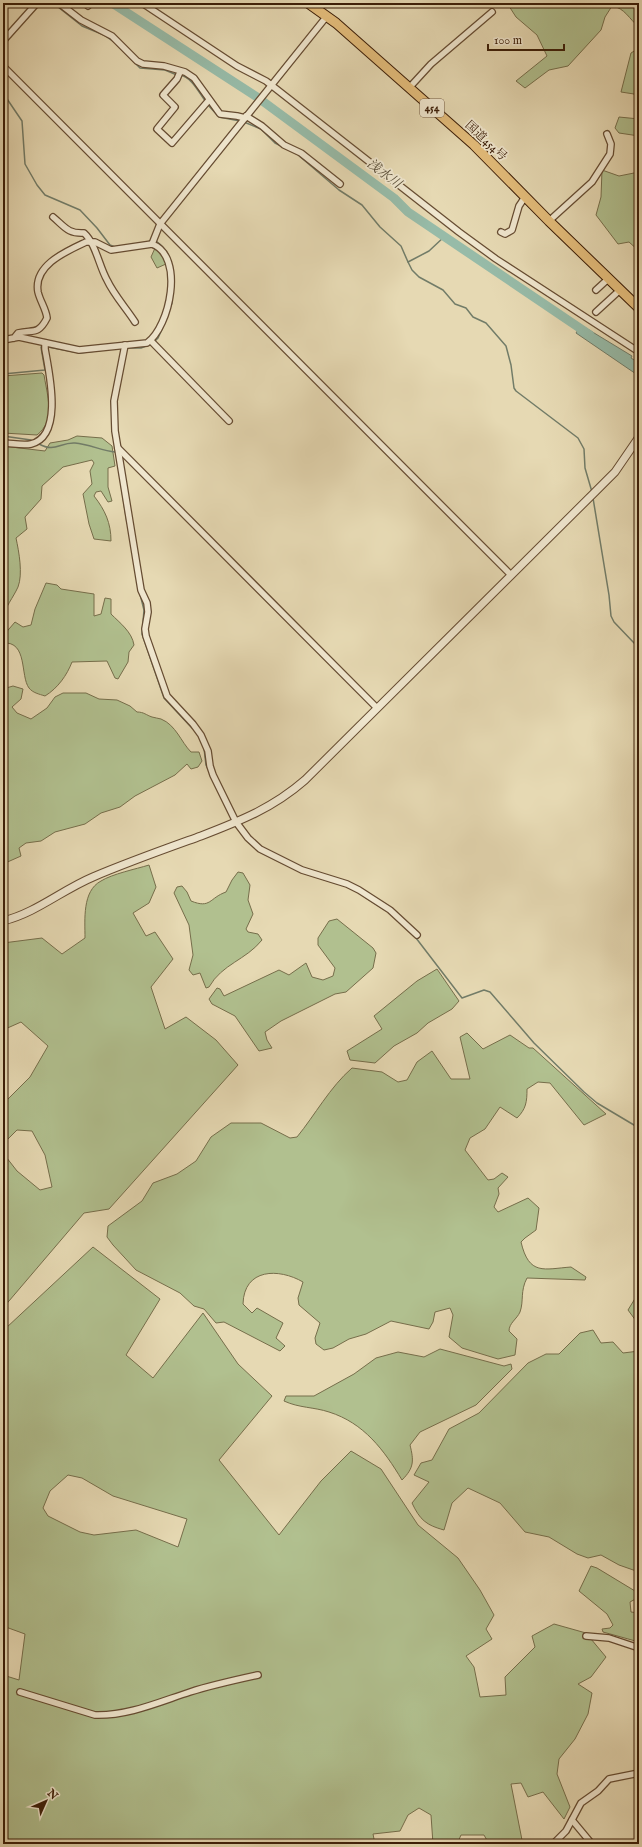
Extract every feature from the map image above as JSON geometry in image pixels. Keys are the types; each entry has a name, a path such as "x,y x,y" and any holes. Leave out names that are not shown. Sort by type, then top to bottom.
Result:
{"highway":[{"name":"国道454号","path":"308,3 327,16 474,145 549,221 639,308"}],"street":[{"path":"3,41 37,3"},
{"path":"59,3 86,23 112,36 137,61 143,64 164,66 180,72 185,72 194,78 220,114 237,116 247,115 284,145 301,153 340,184"},
{"path":"142,3 269,87 466,237 639,352"},
{"path":"409,88 431,64 492,12"},
{"path":"152,244 160,224 327,16"},
{"path":"3,66 511,575"},
{"path":"180,72 177,79 162,95 175,107 157,129 172,143 209,100"},
{"path":"549,221 592,182 610,154 612,144 607,134"},
{"path":"501,232 505,234 512,230 519,206 525,197"},
{"path":"53,217 71,232 77,234 84,233 91,242 108,283 135,322"},
{"path":"3,340 14,338 79,350 125,345 141,345 151,341 157,333 169,305 171,281 166,257 156,245 152,244 111,250 91,242 86,242 62,254 41,273 38,292 48,318 41,328 31,333 18,333 14,338"},
{"path":"596,290 608,279"},
{"path":"596,312 620,290"},
{"path":"151,341 229,421"},
{"path":"3,443 31,444 44,434 49,427 51,415 51,394 45,343"},
{"path":"125,345 114,401 118,448 141,590 147,603 148,612 145,628 146,636 167,696 201,735 208,751 210,766 236,822 248,838 260,849 310,874 347,884 359,890 390,910 418,935"},
{"path":"3,921 34,910 79,884 105,872 266,809 296,788 615,472 639,437"},
{"path":"118,448 377,708"},
{"path":"586,1636 610,1638 639,1648"},
{"path":"20,1692 95,1715 105,1716 151,1706 223,1682 258,1676"},
{"path":"553,1844 566,1831 581,1803 598,1791 609,1779 639,1773"},
{"path":"572,1820 592,1844"}],"shaded area":[{"path":"507,3 639,3 639,27 624,11 612,6 605,17 601,30 568,66 549,70 525,88 516,81 547,56 537,35 516,17"},
{"path":"639,48 639,103 634,94 621,92 631,53"},
{"path":"619,117 639,119 639,136 619,133 615,128"},
{"path":"602,170 619,176 639,172 639,251 629,242 618,244 596,215 601,197"},
{"path":"155,248 163,255 166,264 157,268 151,257"},
{"path":"581,325 632,356 631,358 639,363 639,376 576,333"},
{"path":"42,373 44,375 49,405 47,422 44,428 37,435 3,433 3,376"},
{"path":"77,436 102,438 112,446 115,466 108,468 108,487 112,501 108,502 101,491 96,492 94,496 107,517 111,541 94,539 89,524 83,494 92,484 90,471 94,463 92,460 63,467 42,486 41,499 25,517 27,529 16,538 20,563 20,576 18,587 5,610 3,618 3,446 45,451 50,443 68,440"},
{"path":"46,583 57,585 61,589 94,594 94,616 101,614 105,598 111,599 111,614 122,624 131,636 134,645 129,652 128,662 118,679 115,678 107,661 72,662 62,681 45,696 34,692 29,688 26,683 20,653 11,644 3,643 3,636 15,622 23,627 31,625 35,609"},
{"path":"13,686 23,689 21,699 12,707 17,713 31,719 47,708 55,697 63,693 86,693 99,699 117,700 130,706 137,712 161,719 171,725 191,752 199,752 202,761 198,767 191,769 187,764 175,775 135,796 120,807 101,813 85,824 55,832 41,841 26,843 19,848 21,856 3,864 3,689"},
{"path":"149,865 156,887 149,903 133,913 146,936 155,932 173,959 151,987 165,1029 186,1017 216,1040 238,1065 109,1209 84,1213 3,1308 3,1153 17,1171 40,1190 52,1187 45,1155 32,1131 17,1130 3,1144 3,1104 30,1077 48,1046 21,1022 3,1030 3,943 42,938 62,954 85,938 86,906 90,892 95,886 111,876"},
{"path":"238,872 243,873 250,885 248,900 253,914 246,929 248,932 258,934 262,940 249,953 227,967 214,979 209,987 206,988 200,973 193,975 189,970 193,955 189,925 174,893 177,887 182,886 187,892 191,901 203,904 210,902 220,894 226,892"},
{"path":"337,919 373,948 376,953 373,968 346,992 335,994 281,1021 265,1032 267,1040 272,1048 259,1051 235,1016 212,1004 209,999 217,988 220,989 224,996 279,970 289,975 306,963 312,977 323,980 333,976 335,968 318,945 318,938 329,921"},
{"path":"437,969 459,1001 452,1009 428,1023 417,1033 394,1046 375,1063 350,1060 347,1051 382,1029 374,1016 417,981"},
{"path":"467,1033 483,1049 510,1035 529,1048 533,1048 606,1114 584,1125 550,1083 538,1082 527,1089 525,1105 517,1118 500,1107 485,1129 470,1138 465,1150 488,1180 494,1179 502,1173 508,1177 498,1188 499,1194 494,1207 498,1212 528,1198 539,1208 536,1230 521,1242 528,1261 539,1268 545,1269 571,1267 586,1277 585,1280 527,1278 520,1312 509,1328 509,1331 517,1339 515,1355 498,1359 462,1348 449,1337 453,1315 450,1308 435,1312 433,1322 429,1329 391,1321 366,1334 349,1339 333,1348 324,1350 316,1344 315,1338 320,1323 299,1305 298,1298 303,1282 284,1274 264,1274 249,1283 245,1292 243,1304 252,1313 257,1308 283,1323 276,1338 285,1346 280,1351 224,1322 216,1323 204,1309 194,1306 180,1293 136,1270 107,1237 108,1226 142,1201 153,1183 177,1174 196,1161 211,1137 231,1123 261,1123 290,1138 297,1137 330,1092 352,1068 382,1072 398,1082 407,1080 417,1062 432,1051 451,1079 470,1079 460,1037"},
{"path":"93,1247 160,1299 126,1355 153,1378 203,1313 238,1364 272,1396 219,1460 279,1535 321,1481 351,1451 381,1469 418,1525 458,1558 480,1590 494,1615 486,1629 492,1639 466,1656 474,1667 480,1697 506,1695 505,1677 535,1647 532,1636 554,1624 586,1633 606,1657 591,1677 578,1684 592,1693 588,1714 575,1739 559,1759 557,1774 570,1807 564,1819 543,1792 528,1797 521,1783 511,1784 522,1840 519,1844 489,1844 484,1835 461,1835 457,1844 433,1844 431,1815 419,1808 408,1815 400,1831 373,1834 375,1844 3,1844 3,1675 19,1680 25,1634 3,1626 3,1325 6,1328","holes":["68,1475 82,1478 113,1496 187,1519 178,1547 136,1530 94,1535 80,1532 48,1516 43,1508 50,1491"]},
{"path":"639,1292 639,1325 628,1310"},
{"path":"593,1330 601,1343 613,1342 623,1353 639,1351 639,1572 619,1565 601,1555 588,1558 577,1554 549,1537 525,1532 500,1503 468,1488 452,1503 444,1530 424,1521 412,1503 429,1482 414,1475 421,1463 432,1460 449,1429 479,1413 528,1363 546,1354 559,1354 580,1333"},
{"path":"440,1349 504,1366 511,1364 512,1369 476,1405 420,1432 410,1445 412,1464 409,1472 402,1480 380,1448 363,1430 353,1423 329,1412 295,1405 284,1401 286,1396 314,1396 354,1374 376,1358 398,1352 424,1357"},
{"path":"591,1566 597,1568 635,1591 639,1597 630,1602 631,1612 639,1613 639,1642 603,1632 602,1629 610,1628 613,1625 607,1614 579,1591"}],"waterway":[{"path":"53,3 82,26 104,35 114,42"},
{"name":"浅水川","path":"112,3 257,97 394,198 408,212 590,335"},
{"path":"117,45 140,68 165,70 177,75"},
{"path":"180,75 192,82 206,102"},
{"path":"3,93 22,121 25,164 37,185 45,195 80,210 110,245 115,247"},
{"path":"208,105 219,117 240,121"},
{"path":"244,122 261,129 275,143 297,154 339,190 362,205 380,227 401,246 408,262 429,251 445,236"},
{"path":"124,246 152,241"},
{"path":"156,241 168,254 173,271"},
{"path":"408,262 412,270 419,277 443,290 455,304 466,308 473,317 486,323 506,346 511,365 514,388 516,391 578,438 584,449 585,468 592,492"},
{"path":"168,314 172,303 174,277"},
{"path":"154,342 158,338 163,327"},
{"path":"126,348 141,348 151,344"},
{"path":"3,374 45,370 41,347"},
{"path":"48,347 80,353 104,350"},
{"path":"112,398 117,372"},
{"path":"112,410 112,422"},
{"path":"3,436 31,440"},
{"path":"114,440 127,523"},
{"path":"39,444 49,448 75,443 115,452"},
{"path":"593,498 611,616 614,622 639,650"},
{"path":"138,586 144,610 142,634 164,698 192,728"},
{"path":"204,748 206,765 209,771"},
{"path":"235,826 258,851 284,864"},
{"path":"300,872 338,884"},
{"path":"365,897 385,910"},
{"path":"416,938 462,998 484,990 490,992 534,1043 584,1092 597,1103 639,1128"}]}
